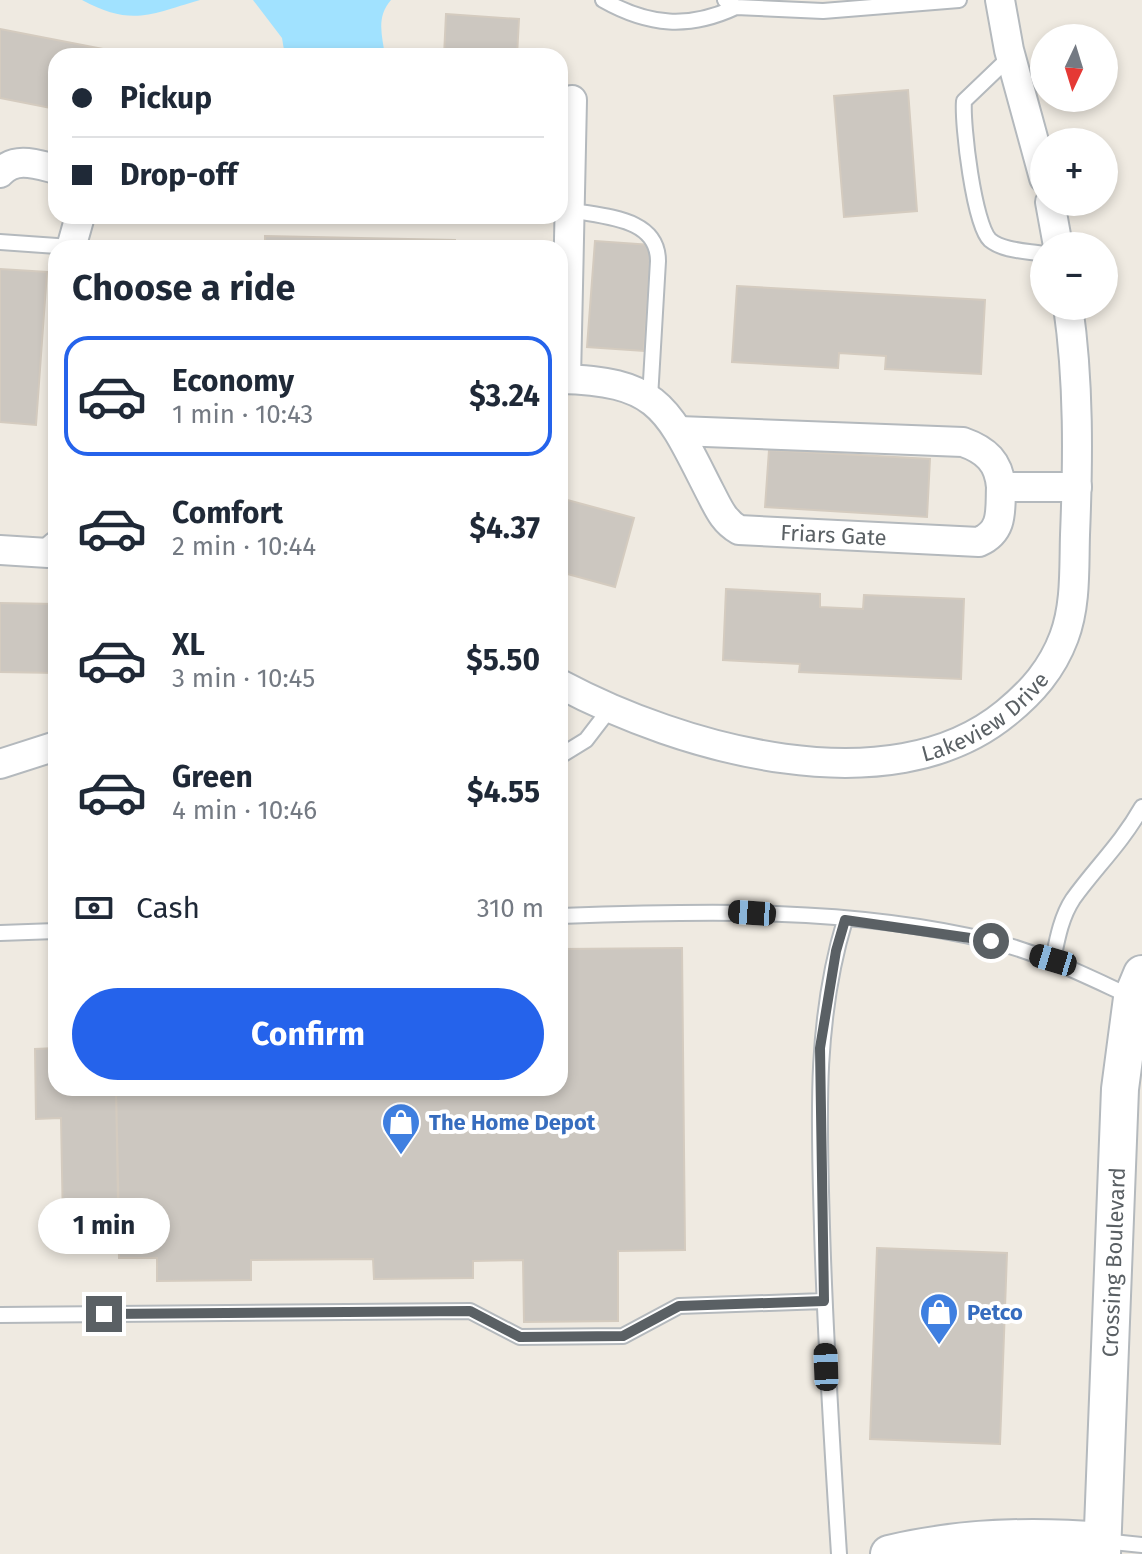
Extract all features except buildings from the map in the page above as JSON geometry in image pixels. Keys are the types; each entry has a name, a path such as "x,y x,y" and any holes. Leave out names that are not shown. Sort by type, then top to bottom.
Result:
{"street":[{"path":"1000,0 1030,128"},
{"name":"Friars Gate","path":"568,258 572,100"},
{"path":"0,173 10,164 21,162 48,167"},
{"name":"Lakeview Drive","path":"568,688 609,710 711,745 810,760 875,763 926,755 989,727 1036,688 1064,638 1073,600 1077,487 1069,320"},
{"name":"Friars Gate","path":"568,380 614,386 650,398 668,413 723,517 739,530 979,542 990,537 997,528 1001,487"},
{"path":"679,431 963,442 986,453 995,462 1001,487 1077,487"},
{"path":"0,550 48,553"},
{"path":"0,764 48,749"},
{"name":"Crossing Boulevard","path":"1103,1547 1120,1089 1137,986"},
{"path":"889,1554 979,1540 1041,1536 1103,1547"}],"lane":[{"path":"603,0 629,15 672,23 693,22 731,3 823,11 959,0"},
{"path":"1011,56 964,101 964,126 984,231 999,245 1030,251"},
{"path":"570,210 643,227 654,241 658,261 650,398"},
{"path":"0,242 48,246"},
{"path":"568,751 586,740 609,710"},
{"path":"1053,960 1059,933 1074,898 1124,840 1142,807"},
{"path":"568,916 721,911 845,920 991,941 1137,986"},
{"path":"839,1554 824,1301 820,1048 836,951 845,920"},
{"path":"0,933 48,931"},
{"path":"0,1315 470,1311 520,1337 623,1336 679,1306 824,1301"},
{"path":"1103,1547 1142,1545"}],"water":[{"path":"82,0 200,0 154,13 128,16"},
{"path":"253,0 391,0 383,13 384,48 284,48 282,38"}],"place":[{"name":"The Home Depot","path":"401,1156"},
{"name":"Petco","path":"939,1346"}],"route":[{"path":"104,1314 470,1311 520,1337 623,1336 679,1306 754,1306 824,1301 821,1029 845,920 892,924 991,941"}]}
